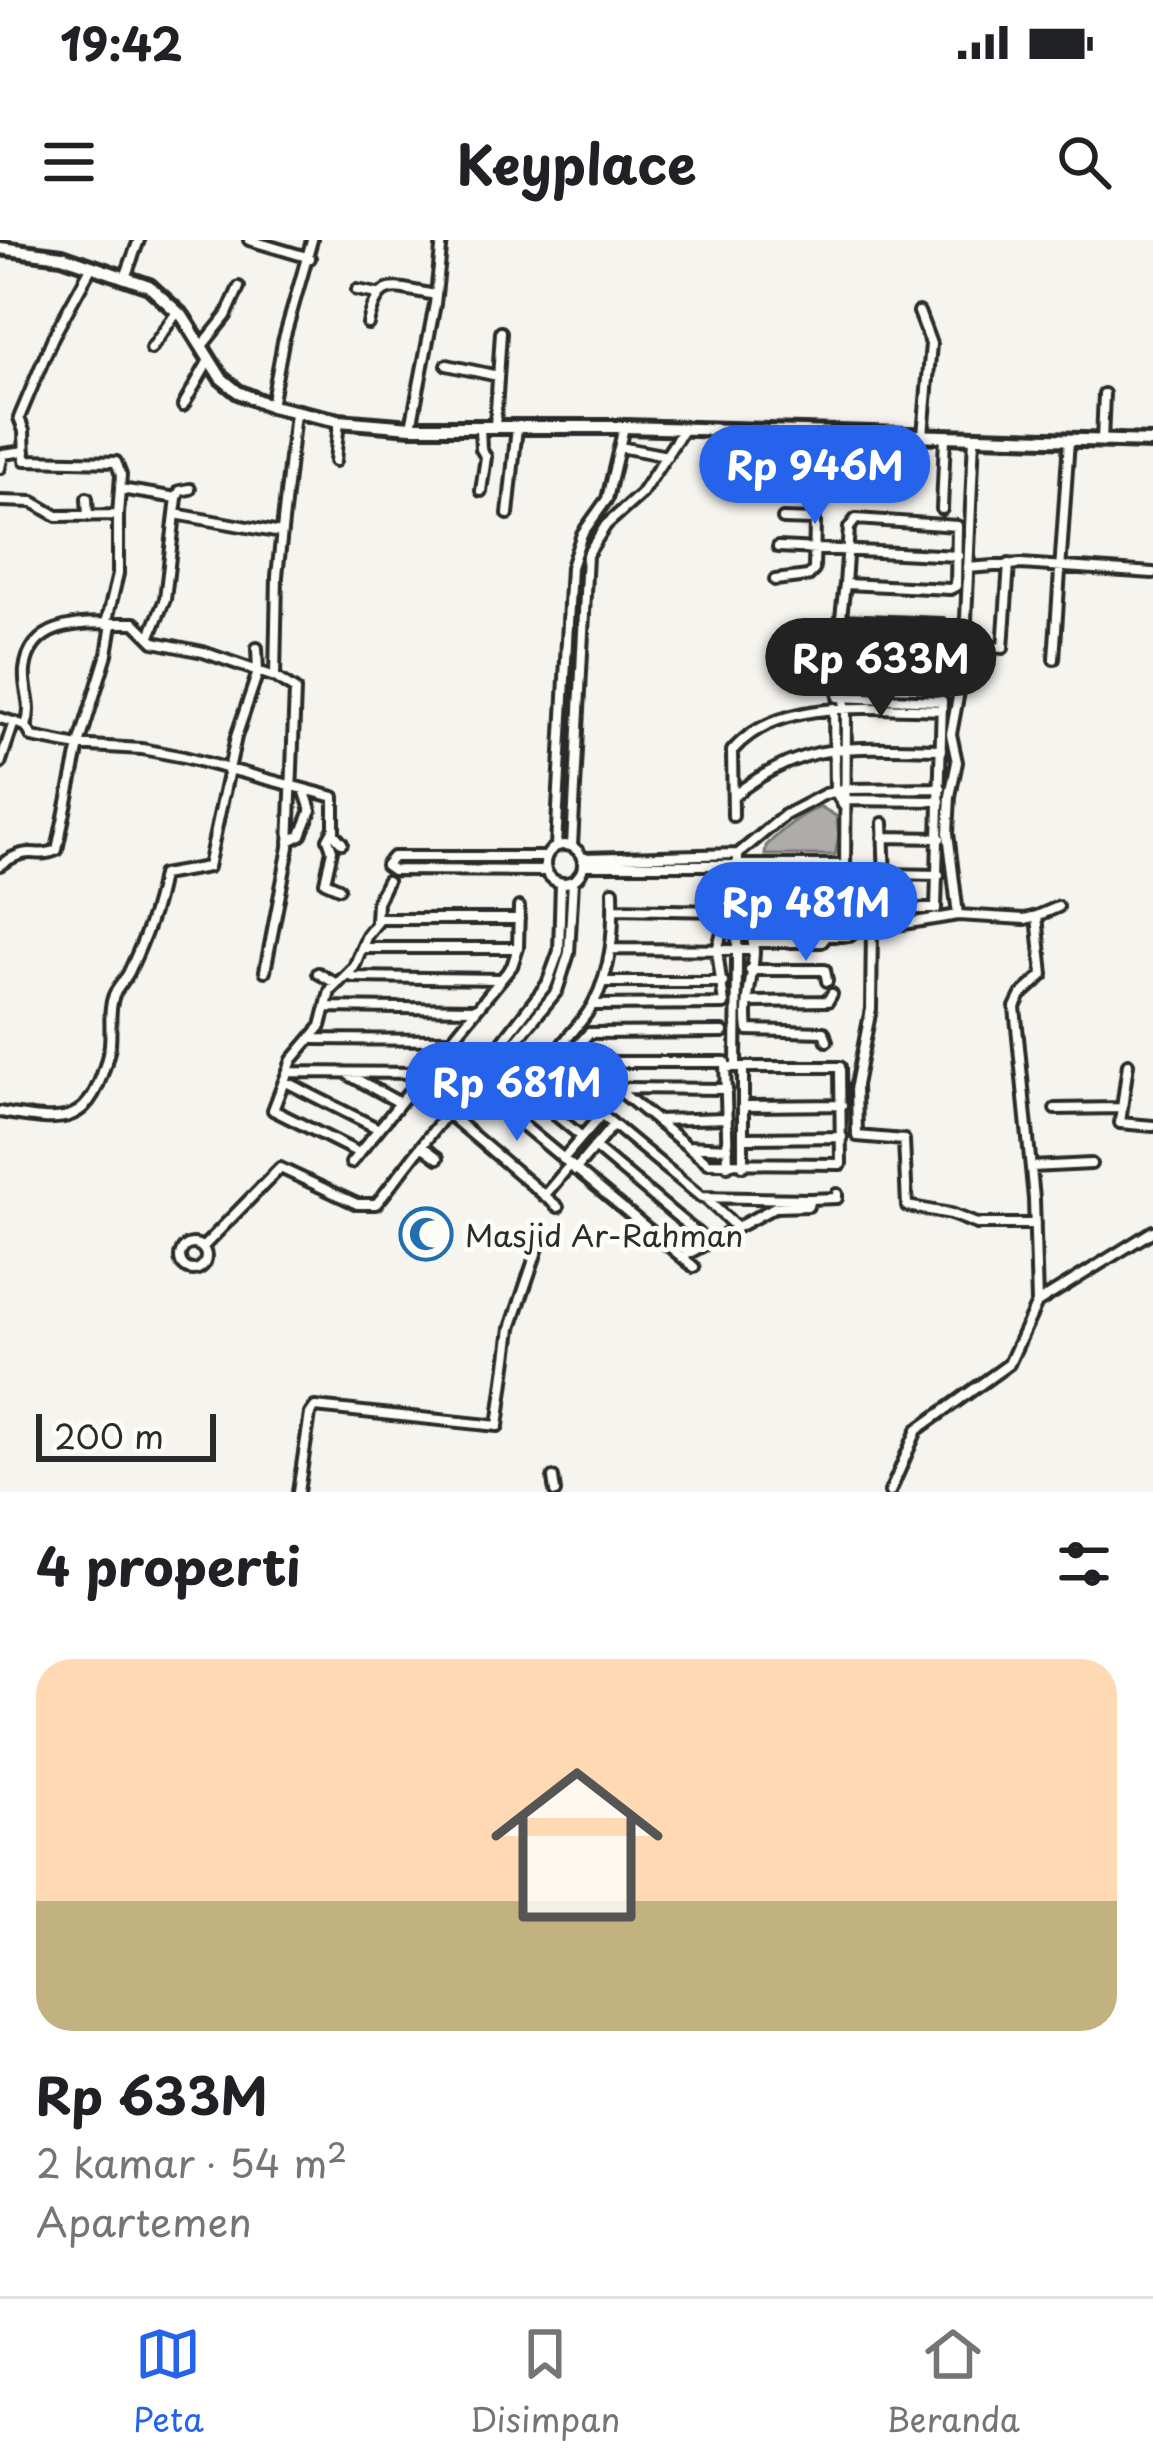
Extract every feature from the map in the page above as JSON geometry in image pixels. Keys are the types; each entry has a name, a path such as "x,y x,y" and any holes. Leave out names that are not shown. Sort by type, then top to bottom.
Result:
{"main road":[{"path":"0,248 32,250 92,265 148,286 178,311 209,360 238,392 271,406 339,422 1153,442"}],"street":[{"path":"126,275 139,240"},
{"path":"249,240 310,258"},
{"path":"271,406 283,343 313,240"},
{"path":"411,427 442,240"},
{"path":"0,865 24,851 51,854 57,850 79,745 107,654 118,574 120,470 114,461 26,460 20,408 92,265"},
{"path":"201,347 226,316 239,287"},
{"path":"357,290 436,295"},
{"path":"368,324 377,294"},
{"path":"151,349 178,311"},
{"path":"920,312 931,344 923,437"},
{"path":"495,427 501,332"},
{"path":"183,406 209,360"},
{"path":"447,365 498,376"},
{"path":"1102,440 1104,394"},
{"path":"275,677 281,533 295,412"},
{"path":"334,461 339,422"},
{"path":"480,427 481,449 486,454 481,491"},
{"path":"508,514 518,427"},
{"path":"546,871 546,857 556,846 574,552 607,499 624,427"},
{"path":"584,861 572,846 585,565 591,546 641,494 683,430"},
{"path":"807,478 811,434"},
{"path":"942,508 946,437"},
{"path":"958,915 949,833 957,763 951,734 966,645 974,437"},
{"path":"1054,659 1070,440"},
{"path":"620,447 668,456"},
{"path":"0,468 3,454 25,451"},
{"path":"149,638 165,599 177,498 180,491 190,489"},
{"path":"120,490 177,498"},
{"path":"87,498 88,516"},
{"path":"0,501 33,502 57,516 118,515"},
{"path":"175,514 281,533"},
{"path":"775,580 811,575 814,520 783,519"},
{"path":"840,747 845,709 840,694 840,620 849,528 856,519 952,524 959,530 958,584 950,589 845,584"},
{"path":"778,547 958,556"},
{"path":"967,568 1010,564 1153,573"},
{"path":"966,645 1004,647 1010,564"},
{"path":"840,620 942,624 946,632 942,658 934,662 840,656"},
{"path":"26,726 31,705 25,668 35,644 58,627 138,624 149,638 275,677 295,690 289,841 265,971"},
{"path":"0,1112 61,1121 86,1103 109,1051 114,993 148,931 162,875 208,868 229,771 258,672 257,648"},
{"path":"567,648 581,648"},
{"path":"840,694 833,708 840,747 845,879"},
{"path":"840,694 940,700 936,909 890,911 884,905 883,823"},
{"path":"565,700 579,702"},
{"path":"733,816 731,757 738,743 797,715 833,708 942,710"},
{"path":"0,718 26,726 32,736 142,749 334,797 334,829 342,843"},
{"path":"0,764 14,722"},
{"path":"732,797 779,764 840,747 941,749"},
{"path":"615,861 737,854 785,815 842,797 941,788"},
{"path":"289,841 301,835 311,810 304,789"},
{"path":"842,797 940,801"},
{"path":"334,829 328,839 332,850 326,881 339,888"},
{"path":"884,838 940,838"},
{"path":"556,846 572,846"},
{"path":"737,854 735,1067 744,1106 743,1166"},
{"path":"546,857 392,857 386,865 393,870 546,871 561,883 573,881"},
{"path":"584,861 845,865"},
{"path":"447,1117 463,1106 557,991 569,953 573,881 584,861"},
{"path":"884,874 939,875"},
{"path":"359,1153 273,1110 292,1060 313,1039 335,983 348,974 376,921 377,902 387,881"},
{"path":"202,1247 280,1168 368,1206 382,1197 547,984 559,951 561,883"},
{"path":"614,891 611,949 593,1005 525,1090 503,1110 694,1268"},
{"path":"351,1163 512,966 518,948 519,907"},
{"path":"1035,1224 990,1226 907,1206 904,1140 860,1138 856,1085 871,1009 872,929 958,915 1037,916 1058,907"},
{"path":"611,949 736,950 753,943 822,942 827,936 856,934 856,909 752,908 746,913 753,943 747,1026 753,1032 824,1032 826,1041"},
{"path":"593,1005 719,1007 725,999 717,950 725,922 722,911 614,909"},
{"path":"890,1492 917,1430 1009,1364 1037,1303 1016,1007 1017,1000 1043,975 1037,916"},
{"path":"376,921 519,919"},
{"path":"362,948 518,948"},
{"path":"750,970 825,970 827,981"},
{"path":"318,974 335,983"},
{"path":"348,974 500,979"},
{"path":"603,982 723,982"},
{"path":"748,1002 828,1001 832,994"},
{"path":"326,1007 476,1010"},
{"path":"584,1062 840,1066 843,1160 835,1166 707,1163 618,1088 584,1062 572,1052 589,1033 723,1032"},
{"path":"313,1039 451,1040"},
{"path":"1128,1064 1120,1125 1153,1126"},
{"path":"544,1067 736,1228"},
{"path":"728,1166 727,1089 735,1067"},
{"path":"344,1073 400,1103"},
{"path":"287,1077 424,1073"},
{"path":"287,1077 379,1129"},
{"path":"413,1088 557,1207"},
{"path":"618,1088 727,1089"},
{"path":"525,1090 582,1137"},
{"path":"744,1106 842,1105"},
{"path":"1055,1109 1120,1108"},
{"path":"544,1196 601,1115"},
{"path":"654,1120 727,1118"},
{"path":"570,1164 595,1147 613,1125"},
{"path":"743,1138 842,1137"},
{"path":"687,1146 728,1148"},
{"path":"423,1147 438,1158"},
{"path":"595,1147 709,1243"},
{"path":"1030,1167 1091,1164"},
{"path":"705,1198 775,1204 838,1198 837,1194"},
{"path":"682,1257 775,1204"},
{"path":"1037,1303 1153,1231"},
{"path":"298,1492 315,1407 498,1426 512,1328 539,1245"},
{"path":"553,1478 555,1492"}],"shaded area":[{"path":"821,807 836,816 835,855 765,855 766,846 785,829"}],"place":[{"name":"Masjid Ar-Rahman","path":"426,1234"}]}
